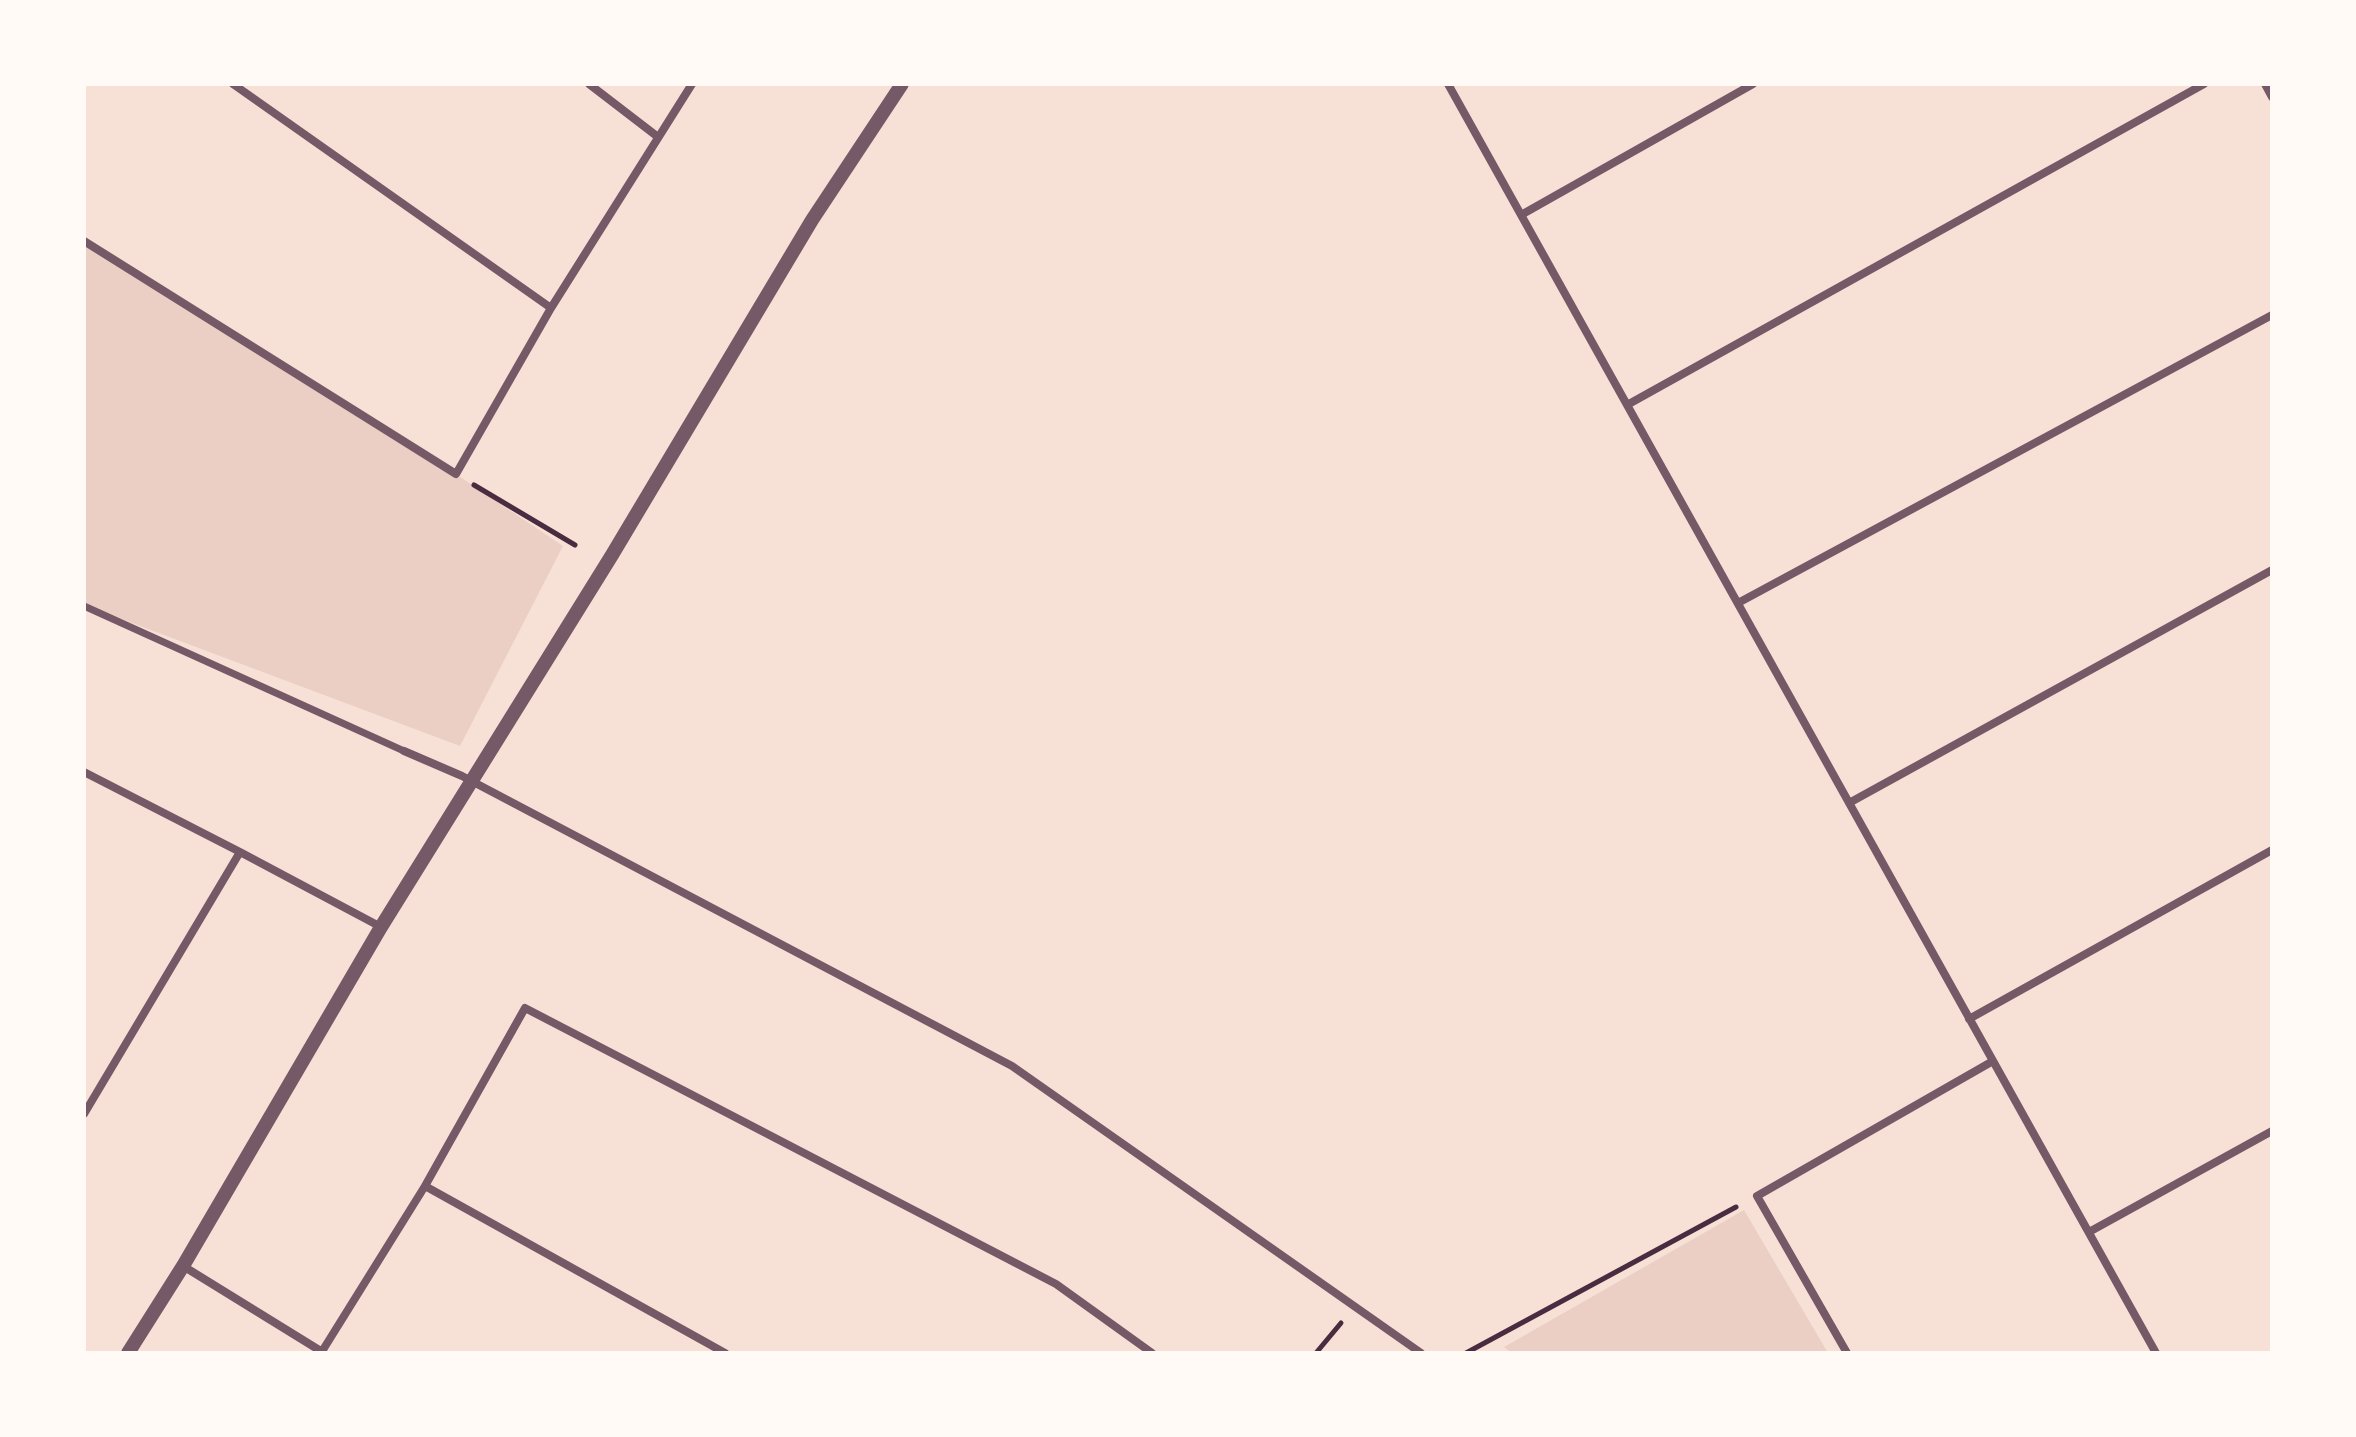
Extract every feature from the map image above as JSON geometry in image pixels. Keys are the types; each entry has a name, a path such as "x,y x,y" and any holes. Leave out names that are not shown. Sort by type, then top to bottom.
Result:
{"street":[{"path":"233,84 551,308"},
{"path":"589,84 658,137"},
{"path":"84,241 456,474 551,308 692,84"},
{"path":"128,1353 183,1266 381,927 588,594 812,220 902,84"},
{"path":"1448,84 2156,1353"},
{"path":"1521,215 1753,84"},
{"path":"1627,405 2204,84"},
{"path":"2265,84 2272,97"},
{"path":"1738,603 2272,315"},
{"path":"1849,803 2272,570"},
{"path":"84,606 462,776 1012,1066 1421,1353"},
{"path":"84,772 381,927"},
{"path":"1969,1019 2272,850"},
{"path":"84,1112 240,852"},
{"path":"183,1266 323,1352 425,1186 525,1008 1056,1284 1152,1353"},
{"path":"1847,1353 1757,1196 1993,1061"},
{"path":"2089,1232 2272,1131"},
{"path":"425,1186 725,1353"}],"path":[{"path":"456,474 575,545"},
{"path":"1466,1353 1757,1196"},
{"path":"1316,1353 1355,1305"}],"shaded area":[{"path":"84,241 456,474 563,546 460,746 84,605"},
{"path":"1744,1210 1828,1353 1512,1353 1504,1347"}]}
